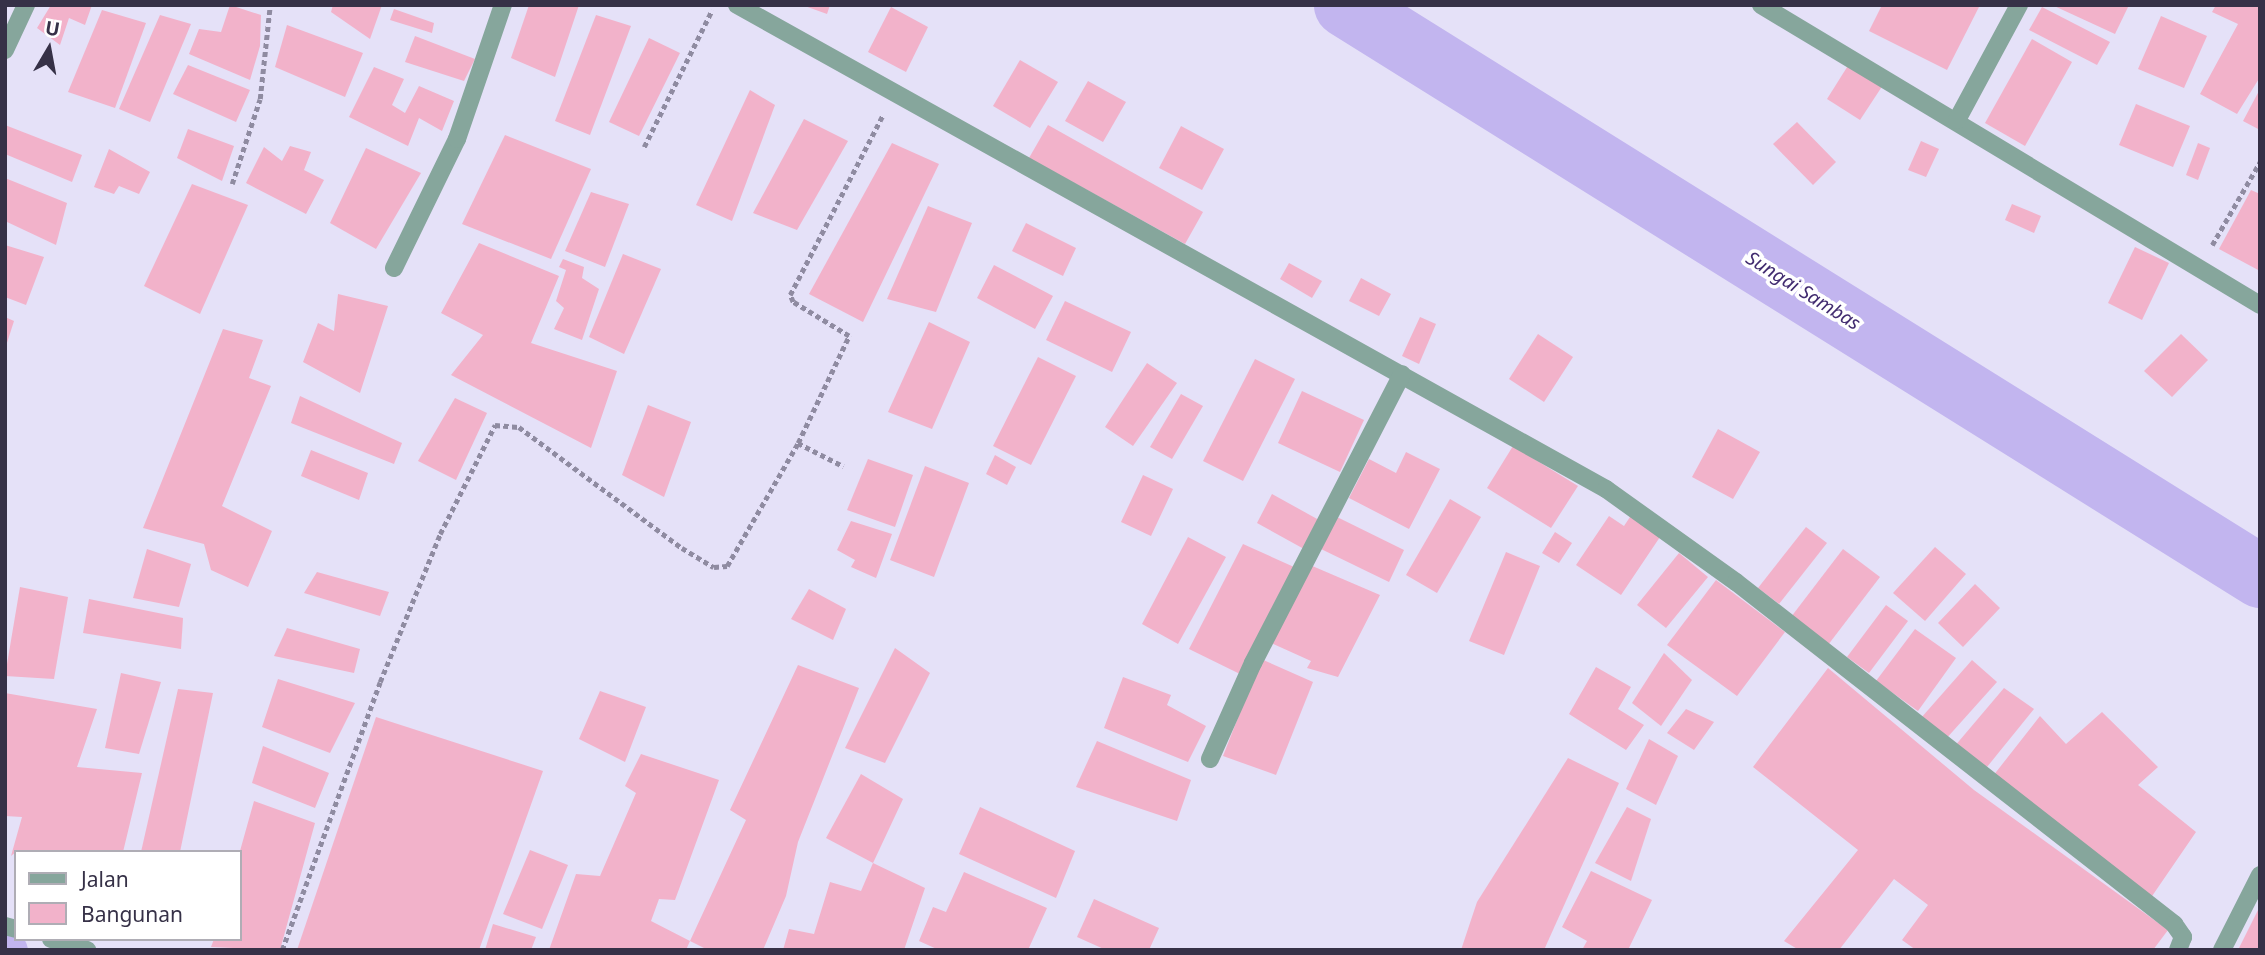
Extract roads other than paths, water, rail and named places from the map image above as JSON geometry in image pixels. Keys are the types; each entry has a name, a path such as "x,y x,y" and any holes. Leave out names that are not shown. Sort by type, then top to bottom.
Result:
{"street":[{"path":"5,50 26,5"},
{"path":"394,268 457,139 503,5"},
{"path":"737,5 1606,489 1736,582 2174,925 2183,937 2178,950"},
{"path":"1761,5 1957,120 2260,305"},
{"path":"1957,120 2019,5"},
{"path":"1210,759 1253,663 1402,374"},
{"path":"2222,950 2260,874"},
{"path":"58,941 87,950"}],"waterway":[{"name":"Sungai Sambas","path":"1345,5 2260,576"},
{"path":"5,949 9,950"}]}
